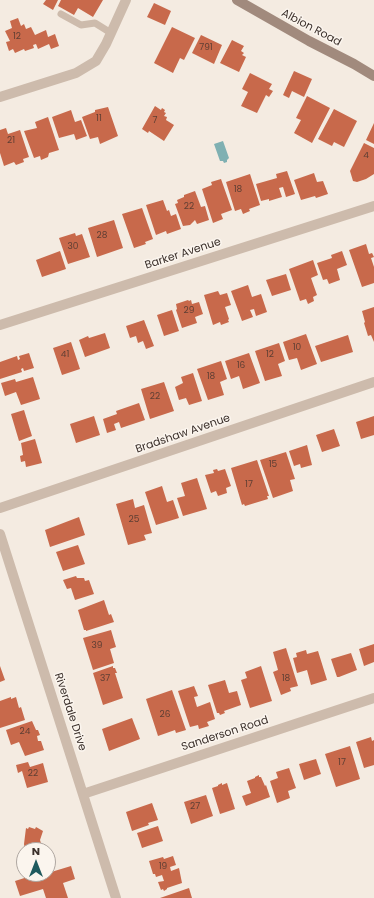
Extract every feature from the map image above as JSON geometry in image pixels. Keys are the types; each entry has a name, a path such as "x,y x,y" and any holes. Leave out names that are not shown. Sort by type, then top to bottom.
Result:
{"main road":[{"name":"Albion Road","path":"242,1 308,41 354,64 374,76"}],"street":[{"path":"0,97 76,73 96,61 126,0"},
{"name":"Barker Avenue","path":"0,325 374,206"},
{"name":"Bradshaw Avenue","path":"0,508 374,382"},
{"name":"Riverdale Drive","path":"0,534 116,898"},
{"name":"Sanderson Road","path":"83,794 374,698"}],"lane":[{"path":"61,14 81,25 95,23 111,32"}],"water":[{"path":"223,141 229,158 227,162 224,163 223,161 220,161 214,144"}],"building":[{"path":"46,0 58,0 53,10 43,4"},
{"path":"61,0 103,0 93,17 78,8 74,15 58,6"},
{"path":"154,3 171,11 165,25 147,17"},
{"path":"18,18 21,26 24,24 26,29 31,27 35,35 46,30 48,37 55,34 59,46 51,49 49,44 38,49 36,44 33,45 34,48 25,51 24,49 15,53 13,49 9,51 6,42 10,41 5,31 12,28 10,21"},
{"path":"172,27 195,38 184,60 180,58 173,73 154,63"},
{"path":"201,35 222,45 214,64 192,53"},
{"path":"232,40 244,46 241,51 244,53 242,55 246,57 239,72 220,63"},
{"path":"294,71 312,79 304,97 292,91 289,98 283,95"},
{"path":"250,73 272,84 269,89 273,91 269,97 266,95 257,113 241,106 248,92 242,89"},
{"path":"307,96 330,108 312,143 294,133 301,120 296,118"},
{"path":"155,106 161,110 162,108 165,110 164,112 166,113 164,116 167,117 166,120 174,125 164,141 149,131 148,133 142,129"},
{"path":"108,107 118,136 100,144 98,137 90,139 82,117 95,112 95,110"},
{"path":"334,109 357,121 344,147 334,142 332,146 318,139"},
{"path":"71,110 75,122 81,120 87,136 76,140 74,134 59,138 52,117"},
{"path":"48,117 59,150 49,153 48,157 41,160 40,156 34,158 24,131 37,128 35,122"},
{"path":"374,123 374,144 366,140"},
{"path":"6,128 8,134 20,130 29,157 23,159 24,162 16,165 14,162 4,166 0,153 0,130"},
{"path":"364,143 374,148 374,174 357,182 353,181 350,171"},
{"path":"287,171 295,194 286,197 283,187 279,188 282,197 269,201 269,199 261,201 256,184 277,178 276,174"},
{"path":"314,173 317,182 323,181 328,194 316,198 315,196 301,200 294,180"},
{"path":"250,174 260,205 249,209 250,211 243,214 241,209 235,211 226,182"},
{"path":"221,179 232,210 221,214 223,219 213,223 202,189 212,185 211,182"},
{"path":"195,191 201,207 205,206 209,220 197,224 195,220 190,225 183,226 175,204 178,203 177,200 184,197 184,195"},
{"path":"163,200 167,211 169,210 171,216 176,214 181,229 167,234 166,231 156,235 146,205"},
{"path":"142,208 153,239 145,242 146,244 134,248 122,214"},
{"path":"114,220 123,248 97,257 88,228"},
{"path":"75,233 76,236 82,234 90,257 68,264 59,238"},
{"path":"366,244 369,254 372,253 374,257 371,258 374,267 374,283 362,287 349,250"},
{"path":"60,251 66,269 42,277 36,260"},
{"path":"342,251 347,265 337,269 340,280 329,284 327,279 323,280 317,263 332,258 331,255"},
{"path":"313,260 318,275 311,278 317,295 313,297 314,301 308,304 306,299 300,301 289,269"},
{"path":"286,274 291,290 272,296 266,280"},
{"path":"248,285 252,297 261,294 267,312 256,316 254,309 250,310 253,317 242,321 231,291"},
{"path":"218,291 220,295 227,293 231,305 225,307 229,322 221,325 220,322 213,325 204,295"},
{"path":"191,300 192,304 199,302 203,314 195,317 197,323 182,328 176,310 176,304"},
{"path":"374,307 374,342 371,335 368,336 362,311"},
{"path":"172,310 179,331 164,336 157,315"},
{"path":"144,320 154,346 146,349 143,341 138,343 136,336 130,338 126,326"},
{"path":"105,333 110,348 85,357 79,340 88,336 89,338"},
{"path":"306,334 317,364 301,370 297,358 289,360 283,342"},
{"path":"348,335 353,352 321,362 315,346"},
{"path":"71,342 80,369 62,375 53,348"},
{"path":"279,343 285,361 278,364 282,376 265,381 255,351"},
{"path":"29,353 34,368 24,371 23,368 21,369 22,372 0,379 0,362 17,356 18,360 20,359 19,356"},
{"path":"249,353 260,383 243,389 239,376 231,379 225,361"},
{"path":"221,361 227,379 220,382 224,395 208,400 197,369"},
{"path":"193,373 202,401 189,405 186,398 179,400 175,387 183,383 181,377"},
{"path":"33,377 40,399 21,405 16,392 5,396 1,383 15,379 16,382"},
{"path":"164,382 174,411 150,419 141,389"},
{"path":"139,403 145,420 121,428 119,422 114,424 116,430 107,433 103,419 117,414 116,411"},
{"path":"24,410 32,436 19,441 11,414"},
{"path":"94,416 100,435 76,443 70,424"},
{"path":"374,416 374,435 361,439 356,422"},
{"path":"334,429 340,446 322,452 316,435"},
{"path":"35,439 42,463 26,467 25,461 21,462 20,456 23,455 21,443"},
{"path":"307,445 312,465 301,468 300,464 294,466 289,451"},
{"path":"286,452 295,479 290,480 293,491 273,498 260,460"},
{"path":"257,460 269,496 267,496 268,499 245,506 244,504 242,505 231,468"},
{"path":"217,469 218,471 225,469 231,486 226,488 227,493 218,496 216,491 211,493 205,475 214,473 213,470"},
{"path":"197,478 207,509 183,516 177,498 185,496 181,483"},
{"path":"162,486 167,502 173,500 179,518 156,525 145,492"},
{"path":"133,499 135,508 144,505 152,533 144,535 146,540 128,545 116,504"},
{"path":"79,517 85,535 50,547 45,530"},
{"path":"78,545 85,564 63,571 56,552"},
{"path":"76,576 77,578 84,578 85,581 89,580 94,594 75,600 71,588 67,589 63,580"},
{"path":"104,600 109,615 111,614 114,622 86,631 84,630 78,610"},
{"path":"111,630 116,647 110,649 114,663 93,670 83,638"},
{"path":"374,644 374,662 364,666 359,649"},
{"path":"286,648 298,686 290,688 291,691 281,695 273,672 278,670 273,652"},
{"path":"306,650 307,654 318,651 327,680 311,685 307,670 297,673 293,658 297,657 296,653"},
{"path":"351,653 357,670 337,677 331,659"},
{"path":"0,666 5,680 0,682"},
{"path":"113,666 117,673 115,673 123,698 103,705 93,673"},
{"path":"261,666 272,701 250,708 241,680 247,678 245,672"},
{"path":"225,680 229,693 237,691 241,705 224,711 225,713 220,715 217,713 208,685"},
{"path":"194,686 198,696 194,697 197,707 210,702 215,719 207,722 209,726 199,729 198,725 190,727 178,691"},
{"path":"172,690 186,730 176,733 175,730 158,736 146,699"},
{"path":"11,697 11,699 16,697 19,708 21,707 25,720 0,728 0,701"},
{"path":"132,718 140,739 109,751 102,729"},
{"path":"32,721 40,735 37,736 38,741 41,741 44,750 25,756 19,742 11,745 6,730"},
{"path":"371,737 372,741 374,740 374,765 364,768 356,742"},
{"path":"350,746 360,779 336,787 325,754"},
{"path":"316,759 321,774 304,780 299,764"},
{"path":"28,762 30,767 43,763 48,782 27,788 22,771 18,773 16,765"},
{"path":"289,768 296,788 288,791 290,798 277,803 270,781 278,778 276,772"},
{"path":"259,775 265,786 266,785 270,797 246,806 242,796 251,793 247,781"},
{"path":"222,783 222,785 227,783 235,809 220,814 212,788"},
{"path":"206,795 213,816 191,824 184,802"},
{"path":"152,803 158,820 132,831 126,812"},
{"path":"158,826 163,841 142,848 137,833"},
{"path":"29,827 35,829 36,827 43,831 41,842 24,842 26,828 28,829"},
{"path":"173,856 176,865 170,867 171,871 179,868 182,883 167,888 164,891 163,889 161,890 158,882 164,881 162,875 156,877 155,874 153,874 149,861"},
{"path":"71,866 75,879 63,883 68,898 46,898 43,889 20,896 15,881 56,882 56,871"},
{"path":"189,888 192,898 160,898"}]}
